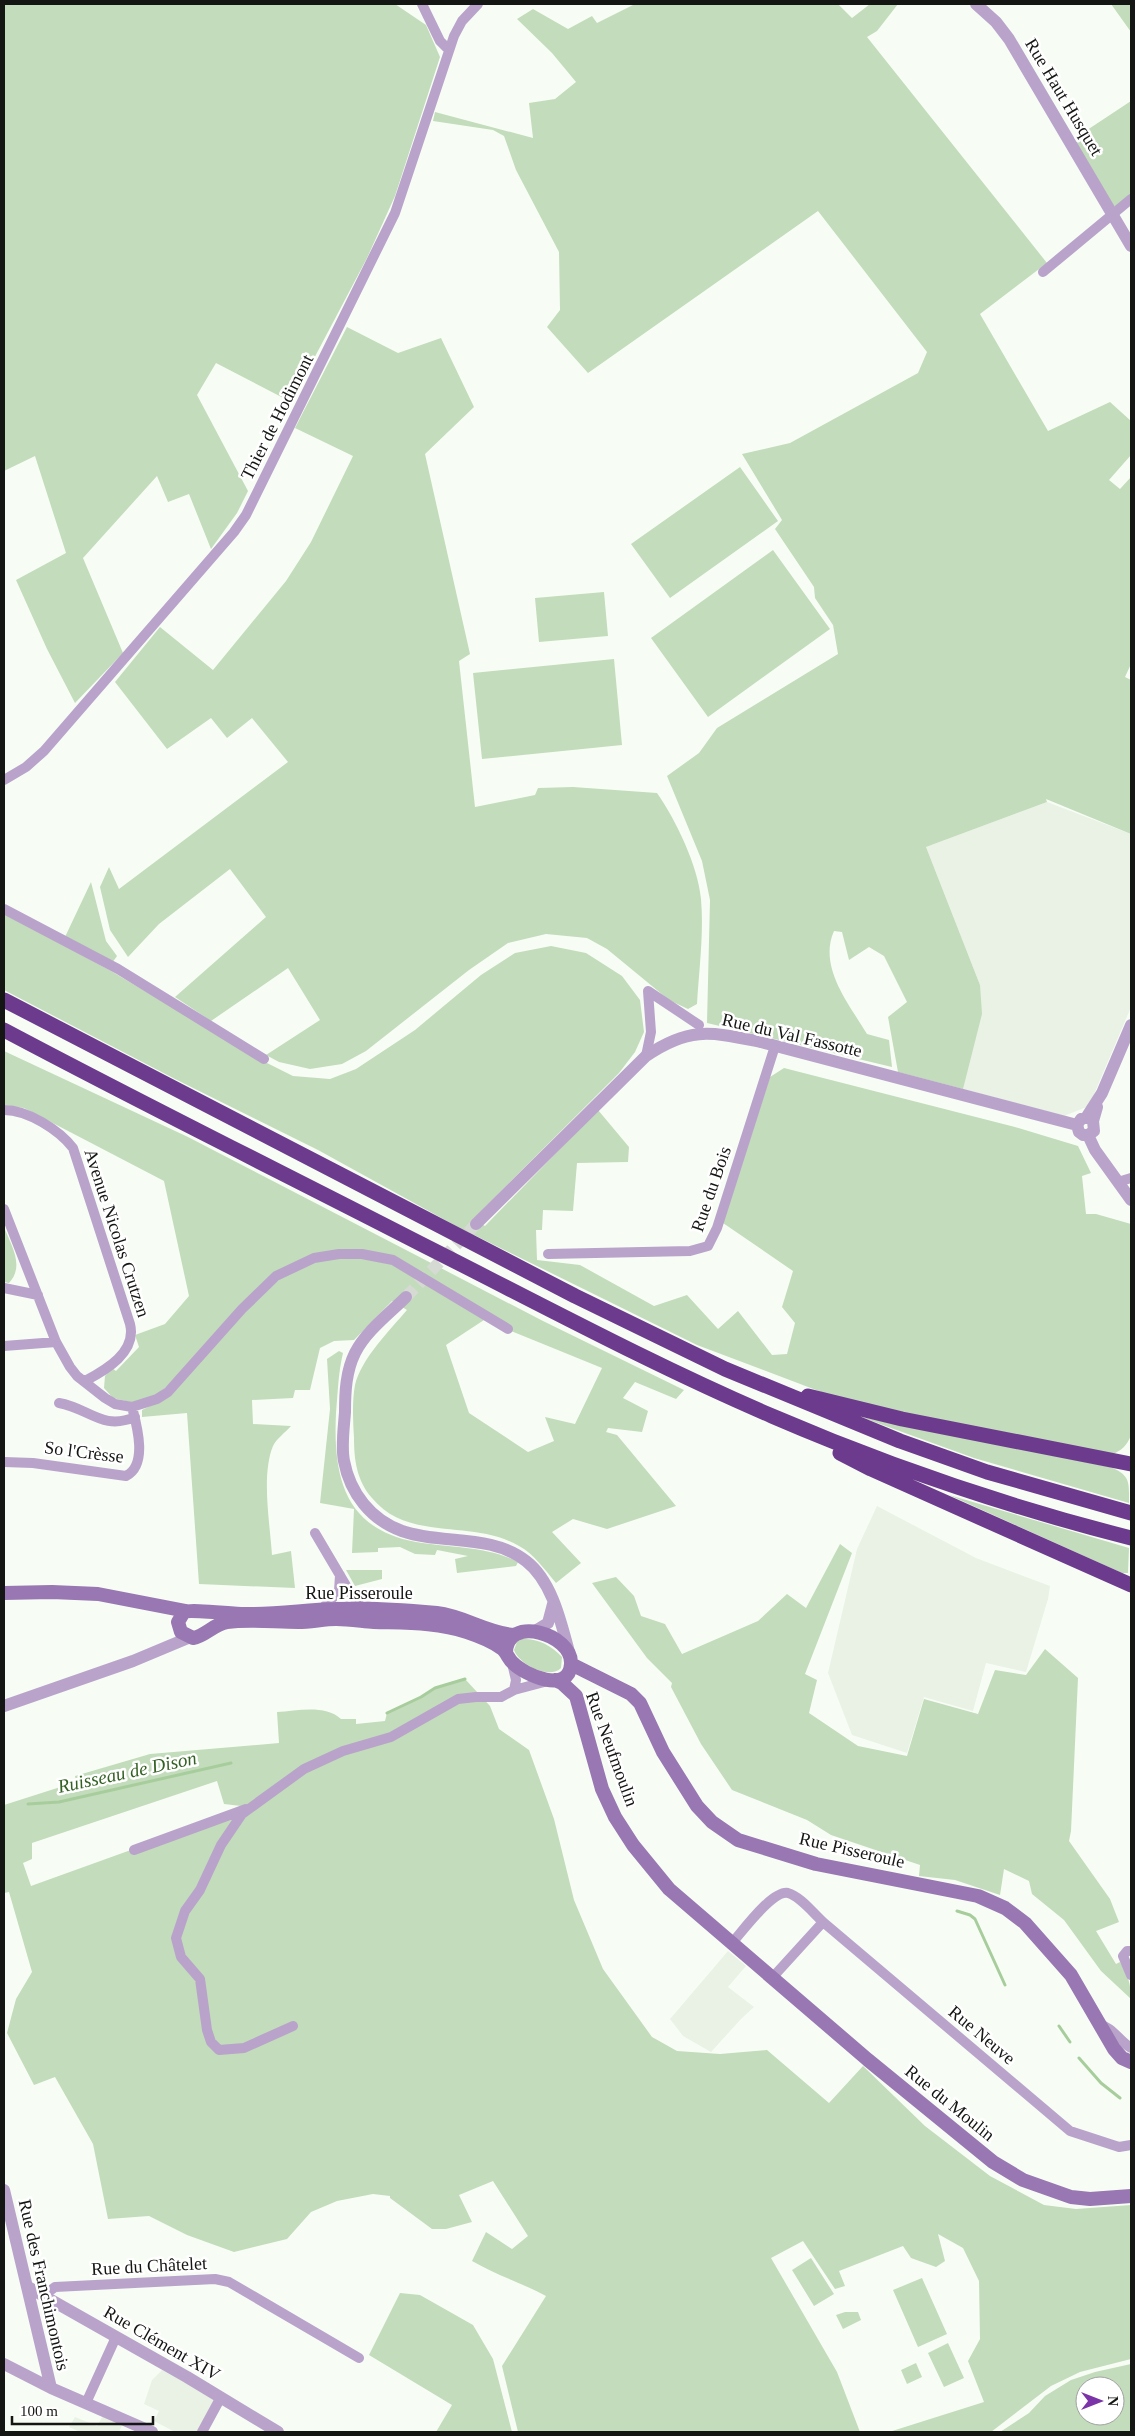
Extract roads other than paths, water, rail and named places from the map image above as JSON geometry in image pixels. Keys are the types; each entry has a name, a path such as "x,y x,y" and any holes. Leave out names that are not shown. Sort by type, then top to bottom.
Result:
{"highway":[{"path":"4,1000 584,1300 756,1382 900,1442 987,1472 1131,1513"},
{"path":"4,1030 74,1068 614,1343 772,1417 870,1469 1131,1585"},
{"path":"4,1038 74,1068"},
{"path":"756,1382 902,1418 1131,1464"},
{"path":"772,1417 888,1463 1068,1522 1131,1538"}],"main road":[{"path":"4,1593 45,1592 85,1594 112,1596 126,1601 186,1611 193,1609 202,1612 207,1623 204,1633 198,1637 188,1638 181,1632 178,1626 163,1616 123,1608 85,1594"},
{"name":"Rue Pisseroule","path":"202,1612 252,1614 322,1609 363,1609 440,1614 462,1618 496,1632 514,1635 526,1631 535,1632 556,1640 570,1658 631,1694 640,1703 663,1752 686,1791 712,1822 738,1840 816,1864 978,1896 1005,1908 1025,1923 1052,1950 1071,1975 1114,2049 1122,2058 1131,2062"},
{"path":"178,1626 179,1618 186,1611"},
{"name":"Rue Pisseroule","path":"204,1633 228,1622 299,1622 335,1619 408,1623 459,1630 492,1643 527,1673 551,1680"},
{"path":"509,1658 507,1642 514,1635"},
{"path":"551,1680 566,1675 570,1658"},
{"name":"Rue Neufmoulin","path":"551,1680 562,1683 576,1696 602,1789 615,1817 633,1845 669,1889 772,1978"},
{"name":"Rue du Moulin","path":"772,1978 972,2146 1023,2180 1071,2197 1090,2199 1131,2196"}],"street":[{"path":"422,4 440,41 449,50"},
{"name":"Thier de Hodimont","path":"4,780 26,767 44,751 234,532 246,515 395,213 449,50 462,21 478,4"},
{"name":"Rue Haut Husquet","path":"976,4 996,22 1009,39 1131,246"},
{"path":"1042,272 1114,215 1131,199"},
{"path":"4,910 118,969 264,1059"},
{"path":"646,1056 651,1032 648,991 698,1025"},
{"path":"1131,1026 1102,1092 1080,1134 1088,1135 1095,1150 1131,1200"},
{"name":"Rue du Val Fassotte","path":"476,1224 646,1056 668,1042 698,1032 716,1033 775,1046 1085,1122"},
{"name":"Rue du Bois","path":"548,1254 690,1251 708,1246 716,1228 775,1046"},
{"name":"Avenue Nicolas Crutzen","path":"7,1110 21,1113 57,1132 73,1148 130,1324 131,1336 126,1350 108,1367 85,1381"},
{"path":"1118,1182 1131,1178"},
{"path":"4,1210 56,1342 70,1367 105,1398 133,1412 168,1392 242,1310 276,1276 314,1258 339,1254 362,1254 393,1260 508,1329"},
{"path":"4,1288 38,1295"},
{"path":"406,1297 361,1342 349,1366 346,1384 344,1460 357,1496 375,1516 402,1531 477,1542 511,1552 532,1567 543,1580 553,1601 570,1658"},
{"path":"4,1346 56,1342"},
{"name":"So l'Crèsse","path":"4,1462 33,1462 126,1476 138,1464 133,1412 117,1423 102,1421 70,1405 59,1403"},
{"path":"315,1533 363,1609"},
{"path":"322,1609 339,1591 340,1575"},
{"path":"535,1632 548,1623 552,1614 553,1601"},
{"path":"4,1706 134,1661 188,1638"},
{"path":"509,1658 516,1680 514,1690"},
{"path":"293,2026 244,2048 232,2051 219,2050 211,2042 207,2030 200,1979 181,1957 177,1948 176,1938 185,1911 200,1890 221,1846 242,1814 304,1769 317,1762 391,1737 458,1700 476,1697 501,1697 514,1690 551,1680"},
{"path":"134,1850 252,1807"},
{"name":"Rue Neuve","path":"732,1943 774,1896 787,1893 794,1896 1070,2131 1119,2147 1131,2145"},
{"path":"772,1978 823,1922"},
{"path":"1131,1951 1126,1950 1123,1956 1131,1975"},
{"path":"1098,2024 1109,2026 1120,2041 1131,2048"},
{"name":"Rue des Franchimontois","path":"4,2190 51,2388"},
{"name":"Rue du Châtelet","path":"43,2296 55,2287 215,2279 229,2282 359,2358"},
{"name":"Rue Clément XIV","path":"28,2287 278,2432"},
{"path":"86,2402 116,2337"},
{"path":"4,2364 51,2388 152,2432"},
{"path":"202,2432 220,2397"}],"waterway":[{"name":"Ruisseau de Dison","path":"387,1713 421,1697 435,1688 465,1679"},
{"name":"Ruisseau de Dison","path":"28,1804 59,1802 231,1763"},
{"name":"Ruisseau de Dison","path":"957,1911 970,1915 975,1919 1005,1985"},
{"name":"Ruisseau de Dison","path":"1059,2026 1070,2042"},
{"name":"Ruisseau de Dison","path":"1079,2058 1101,2083 1120,2098"}],"tunnel":[{"path":"406,1297 476,1224"}]}
